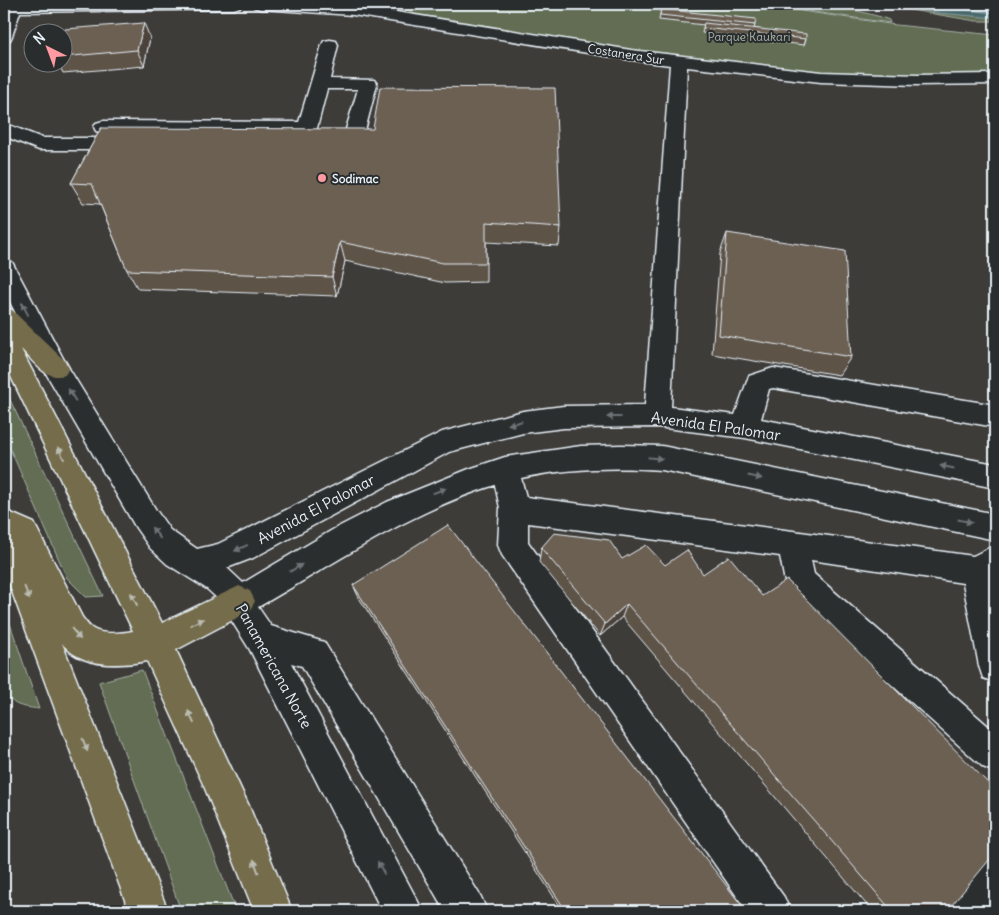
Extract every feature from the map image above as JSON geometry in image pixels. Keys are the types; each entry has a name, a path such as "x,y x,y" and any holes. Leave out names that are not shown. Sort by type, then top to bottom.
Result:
{"highway":[{"path":"4,316 56,368"},
{"path":"4,339 155,642 219,776 252,853 273,911"},
{"path":"4,524 24,532 71,628 80,640 98,648 124,648 155,642 239,601"},
{"path":"4,531 148,911"}],"street":[{"path":"4,36 9,7 234,4"},
{"name":"Costanera Sur","path":"260,4 353,10 679,61 821,77 917,80 995,79"},
{"path":"4,144 29,139 67,127 307,128 330,46"},
{"path":"657,416 679,61"},
{"path":"4,129 40,144 352,142 368,84 319,84"},
{"name":"Panamericana Norte","path":"4,268 56,368 146,519 160,539 218,579 230,589 239,601 261,639 403,911"},
{"path":"745,427 758,383 773,378 995,416"},
{"name":"Avenida El Palomar","path":"194,564 220,557 242,548 442,443 523,422 564,417 657,416 745,427 995,476"},
{"path":"239,601 360,530 431,494 505,469 538,462 600,455 662,458 995,527"},
{"path":"505,469 514,508 513,545 770,911"},
{"path":"343,495 357,507 361,518 360,530"},
{"path":"514,508 793,544 985,565 995,666"},
{"path":"793,544 800,582 995,755"},
{"path":"261,639 312,653 467,911"},
{"path":"961,911 995,871"}],"green space":[{"name":"Parque Kaukari","path":"322,4 754,4 896,25 995,35 995,76 821,74 732,67 378,9"},
{"path":"759,4 831,4 881,17 889,20 890,23"},
{"path":"875,4 995,4 995,21 976,21"},
{"path":"4,387 103,596 86,597 67,578 4,435"},
{"path":"4,606 39,709 13,702 4,688"},
{"path":"142,670 236,911 181,911 99,682"}],"water":[{"path":"886,4 995,4 995,18 938,13"}],"building":[{"path":"661,9 756,19 755,25 660,15"},
{"path":"144,23 137,50 72,56 72,28"},
{"path":"704,23 806,34 806,39 703,28"},
{"path":"380,87 555,88 561,227 486,222 486,263 443,263 340,242 332,277 127,270 92,184 71,183 101,128 373,129"},
{"path":"727,233 845,251 851,357 719,335"},
{"path":"448,525 746,911 566,911 353,585"},
{"path":"554,533 609,540 622,559 646,545 665,565 687,550 703,574 729,556 762,596 787,580 995,790 995,853 947,911 892,911 627,604 605,624 541,548"}],"place":[{"name":"Sodimac","path":"322,178"}]}
